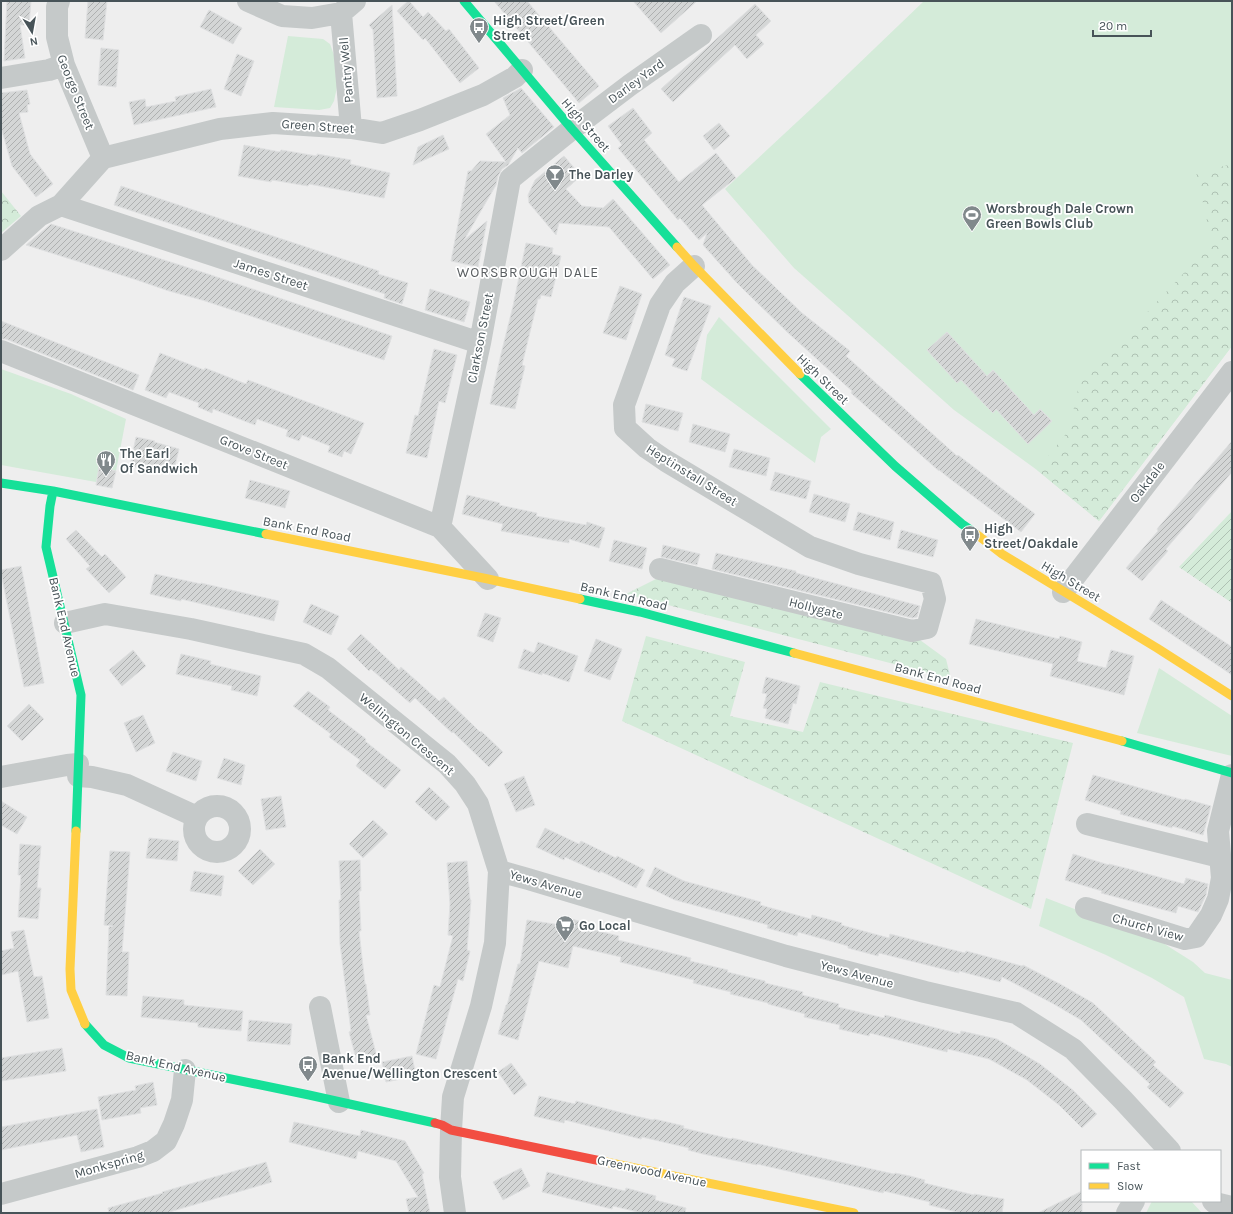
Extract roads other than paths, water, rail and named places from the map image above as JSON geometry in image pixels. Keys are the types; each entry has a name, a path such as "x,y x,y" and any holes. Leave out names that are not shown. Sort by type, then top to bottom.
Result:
{"street":[{"name":"George Street","path":"58,1 57,37 64,65 103,158"},
{"name":"Pantry Well","path":"248,1 282,16 312,18 348,7 351,128"},
{"name":"High Street","path":"464,1 572,129 694,266 790,365 901,471 962,524 1002,554 1157,648 1232,696"},
{"name":"Darley Yard","path":"572,129 630,85 701,35"},
{"path":"1,78 49,70 64,65"},
{"name":"Green Street","path":"103,158 220,129 273,123 351,128 382,133 420,120 483,95 515,77 522,70"},
{"name":"Clarkson Street","path":"440,527 480,343 510,179 572,129"},
{"path":"1,250 39,216 61,205 103,158"},
{"name":"James Street","path":"61,205 480,343"},
{"name":"Heptinstall Street","path":"694,266 675,283 660,306 624,405 625,428 647,448 666,461 810,547 859,564 931,583"},
{"name":"Grove Street","path":"1,351 440,527 488,579"},
{"name":"Oakdale","path":"1063,592 1232,372"},
{"name":"Bank End Road","path":"1,483 54,491 488,579 640,612 1078,729 1232,774"},
{"name":"Bank End Avenue","path":"54,491 50,506 46,546 81,695 70,969 71,990 86,1026 104,1045 129,1058 442,1125 451,1130"},
{"name":"Hollygate","path":"660,569 912,631 927,628 935,599 931,583"},
{"name":"Wellington Crescent","path":"65,623 105,614 191,629 304,654 328,668 447,764 465,784 478,804 499,871 495,943 481,1006 453,1097 450,1177 455,1213"},
{"path":"1,777 66,765 92,777 127,785 197,817"},
{"name":"Church View","path":"1086,908 1185,939 1196,937 1211,915 1218,899 1222,878 1218,831 1232,774"},
{"path":"1087,824 1220,857"},
{"name":"Yews Avenue","path":"499,871 786,956 925,992 1016,1013 1073,1049 1169,1150"},
{"path":"320,1007 339,1102"},
{"name":"Monkspring","path":"1,1194 153,1152 166,1141 174,1124 182,1100 185,1070"},
{"name":"Greenwood Avenue","path":"451,1130 854,1213"},
{"path":"1127,1213 1133,1202"},
{"path":"1214,1202 1232,1207"}],"place":[{"name":"High Street/Green Street","path":"479,44"},
{"name":"The Darley","path":"555,191"},
{"name":"Worsbrough Dale Crown Green Bowls Club","path":"972,232"},
{"name":"The Earl Of Sandwich","path":"106,477"},
{"name":"High Street/Oakdale","path":"970,552"},
{"name":"Go Local","path":"565,942"},
{"name":"Bank End Avenue/Wellington Crescent","path":"308,1082"}],"district":[{"name":"WORSBROUGH DALE","path":"528,272"}]}
